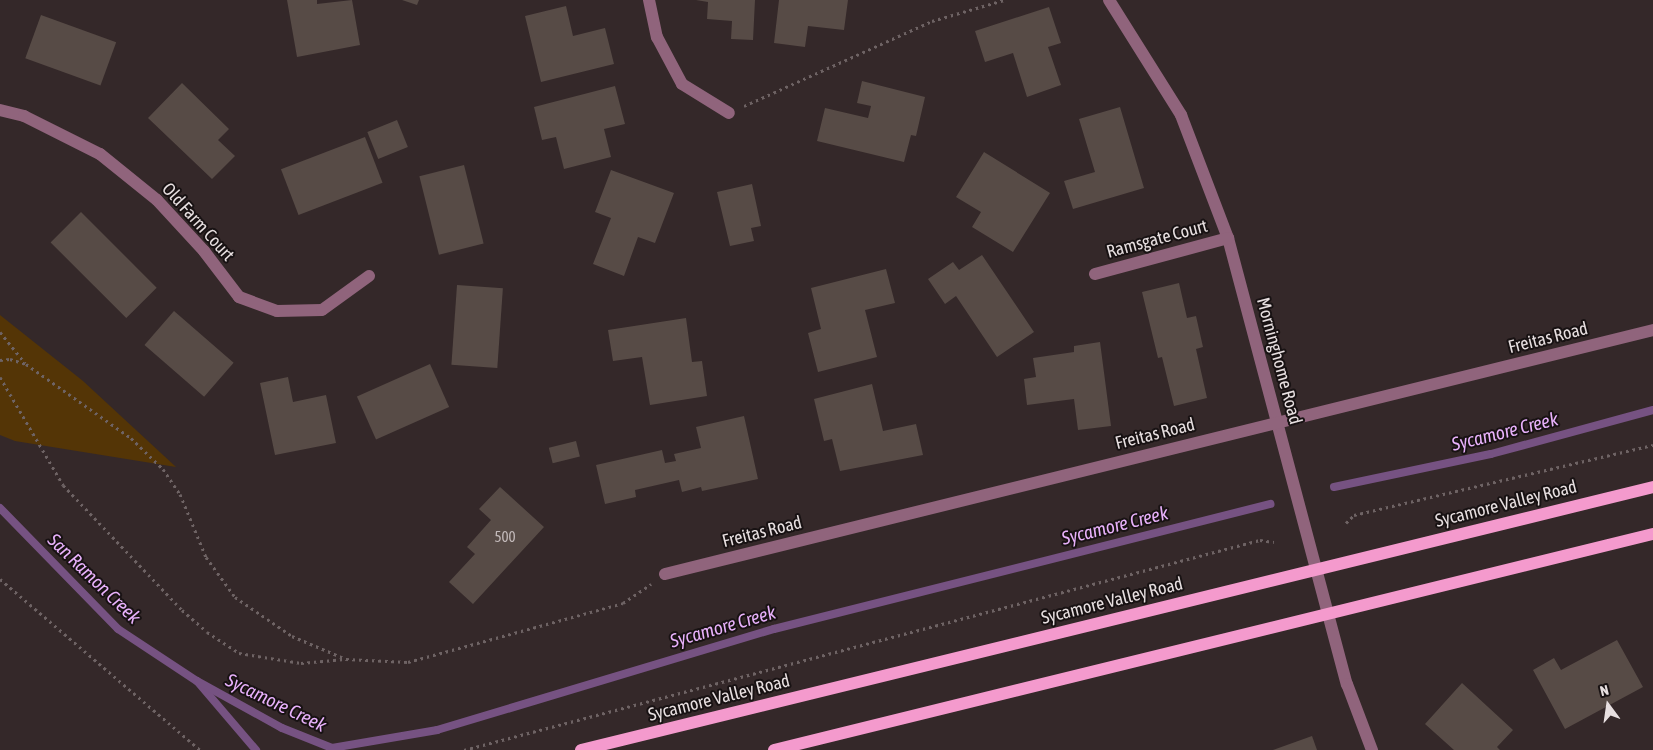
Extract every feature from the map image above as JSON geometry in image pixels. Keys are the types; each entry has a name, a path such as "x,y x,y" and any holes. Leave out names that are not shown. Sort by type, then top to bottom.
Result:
{"main road":[{"name":"Sycamore Valley Road","path":"580,750 1316,568 1653,487"},
{"path":"774,750 1653,534"}],"street":[{"path":"649,0 657,37 682,84 729,112"},
{"name":"Morninghome Road","path":"1109,0 1181,115 1228,238 1347,684 1372,750"},
{"name":"Old Farm Court","path":"0,110 24,116 100,154 157,200 204,251 239,297 277,311 322,310 369,276"},
{"name":"Ramsgate Court","path":"1095,274 1228,238"},
{"name":"Freitas Road","path":"665,574 1653,330"}],"path":[{"path":"729,112 790,88 932,21 1004,0"},
{"path":"0,332 26,364 131,438 163,469 180,494 206,557 235,597 292,636 346,659"},
{"path":"0,360 26,364"},
{"path":"0,377 63,485 182,610 206,632 239,653 301,663 346,659 408,662 623,603 665,574"},
{"path":"1346,523 1354,515 1653,445"},
{"path":"464,750 1260,540 1274,542"},
{"path":"0,579 200,750"}],"shaded area":[{"path":"0,315 83,381 176,467 15,441 0,435"}],"building":[{"path":"287,0 317,0 317,4 352,0 360,45 297,57"},
{"path":"402,0 419,0 417,5"},
{"path":"696,0 755,0 753,40 731,39 732,21 707,19 708,2"},
{"path":"779,0 848,0 844,30 808,26 805,47 774,43"},
{"path":"566,6 573,36 605,28 614,64 541,82 525,16"},
{"path":"1049,7 1061,43 1048,47 1061,85 1027,97 1013,53 985,62 975,31"},
{"path":"41,15 116,42 100,86 25,58"},
{"path":"862,81 925,97 916,136 911,135 904,162 817,141 825,108 868,118 871,106 857,103"},
{"path":"182,83 229,129 218,140 235,156 212,179 148,118"},
{"path":"615,86 625,124 604,129 611,157 564,169 556,137 542,140 534,107"},
{"path":"1120,107 1144,188 1073,209 1064,181 1095,172 1079,119"},
{"path":"397,120 408,147 378,159 367,132"},
{"path":"365,137 383,183 299,215 281,169"},
{"path":"984,152 1050,193 1013,252 972,227 981,212 956,197"},
{"path":"464,165 484,244 439,255 419,176"},
{"path":"611,170 674,193 655,243 638,237 624,276 593,264 611,218 595,212"},
{"path":"752,184 761,226 751,228 754,241 730,246 717,192"},
{"path":"81,212 157,288 126,318 51,242"},
{"path":"982,255 1034,332 997,357 956,296 945,304 928,279 953,262 959,270"},
{"path":"886,269 895,303 865,310 877,357 818,372 808,333 821,329 811,288"},
{"path":"1179,283 1187,318 1196,316 1203,347 1196,349 1207,398 1174,406 1162,357 1158,358 1142,292"},
{"path":"457,285 503,288 497,368 451,365"},
{"path":"174,311 234,363 204,397 144,345"},
{"path":"686,318 692,362 702,361 707,396 650,405 642,357 613,361 608,330"},
{"path":"1100,342 1111,426 1078,430 1074,399 1027,405 1024,379 1036,377 1033,358 1074,352 1074,346"},
{"path":"430,364 449,407 376,439 357,397"},
{"path":"288,377 293,402 326,395 336,443 275,455 260,383"},
{"path":"872,384 883,431 916,424 923,455 840,471 832,439 824,441 814,399"},
{"path":"744,416 758,479 702,491 701,487 682,492 679,480 635,490 636,497 605,504 596,465 662,450 665,463 676,461 674,454 701,448 696,427"},
{"path":"576,441 580,457 553,463 549,448"},
{"path":"500,487 544,527 473,604 449,582 475,554 467,547 491,520 479,509"},
{"path":"1617,640 1643,687 1565,729 1533,670 1554,658 1561,670"},
{"path":"1462,683 1513,730 1497,747 1500,750 1454,750 1425,724"},
{"path":"1312,736 1317,750 1273,750"}],"waterway":[{"name":"Sycamore Creek","path":"1334,487 1491,454 1653,410"},
{"name":"Sycamore Creek","path":"197,681 282,728 332,748 437,730 774,629 1270,504"},
{"name":"San Ramon Creek","path":"0,508 118,629 197,681 256,750"}]}
